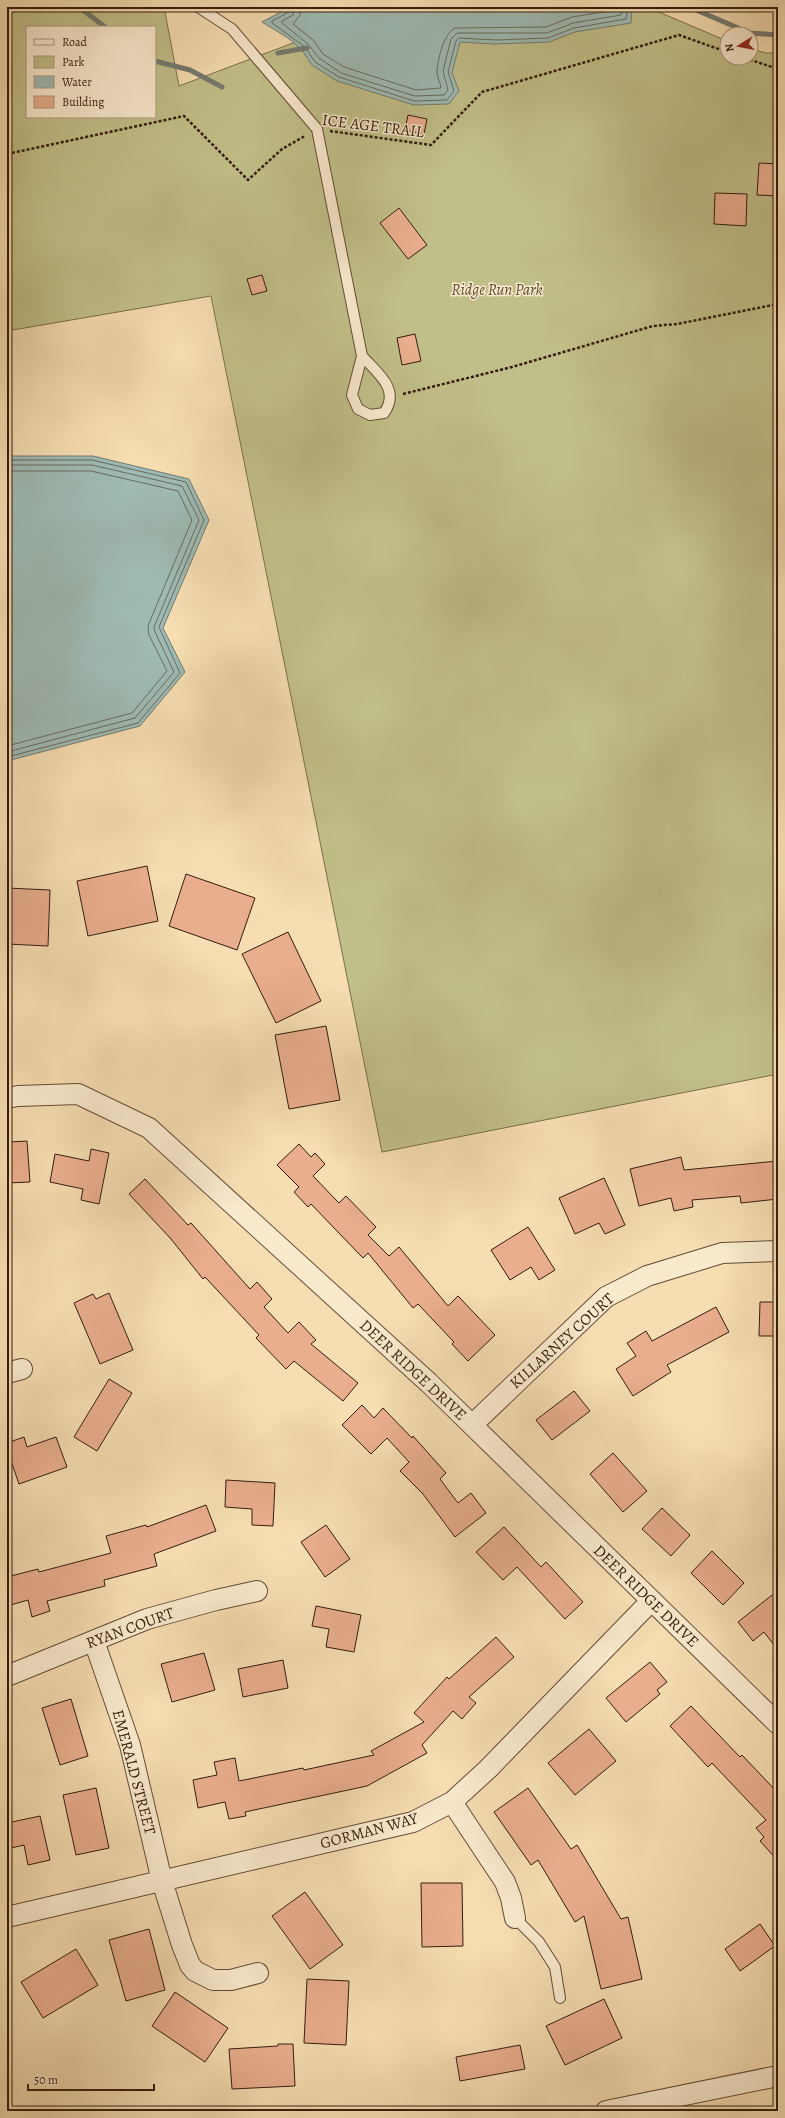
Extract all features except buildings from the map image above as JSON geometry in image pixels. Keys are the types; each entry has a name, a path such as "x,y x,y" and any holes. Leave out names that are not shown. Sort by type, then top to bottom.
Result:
{"street":[{"name":"DEER RIDGE DRIVE","path":"7,1098 18,1096 78,1094 149,1128 429,1383 778,1724"},
{"name":"KILLARNEY COURT","path":"472,1425 606,1297 647,1276 722,1253 778,1251"},
{"name":"RYAN COURT","path":"7,1676 147,1619 216,1600 257,1591"},
{"name":"GORMAN WAY","path":"7,1917 413,1822 452,1802 488,1769 651,1601"},
{"name":"EMERALD STREET","path":"94,1641 130,1745 162,1881 182,1945 190,1964 195,1972 213,1980 230,1980 258,1973"},
{"path":"452,1802 505,1882 511,1898 515,1918"},
{"path":"606,2111 778,2076"}],"lane":[{"path":"198,7 232,29 317,129 362,356 352,395 358,408 370,415 384,412 390,404 390,395 385,382 362,356"},
{"path":"515,1918 539,1942 555,1967 560,1998"}],"path":[{"name":"ICE AGE TRAIL","path":"7,154 184,116 248,180 282,149 317,129 432,145 482,92 679,35 719,49"},
{"path":"759,63 778,69"},
{"path":"390,395 411,393 512,367 653,326 677,324 778,304"}],"green space":[{"name":"Ridge Run Park","path":"7,7 164,7 179,86 314,35 438,7 647,7 719,38 719,66 759,66 759,51 778,53 778,1074 382,1152 211,296 7,331"}],"water":[{"path":"290,7 632,7 631,23 575,32 549,42 495,44 460,42 452,73 459,91 449,104 414,105 337,81 312,65 302,50 288,38 262,22"},
{"path":"7,456 93,456 189,479 209,520 163,628 185,672 140,726 7,761"}],"waterway":[{"path":"79,7 104,26"},
{"path":"689,7 750,33 778,35"},
{"path":"278,53 307,48"},
{"path":"156,61 190,70 222,87"}]}
